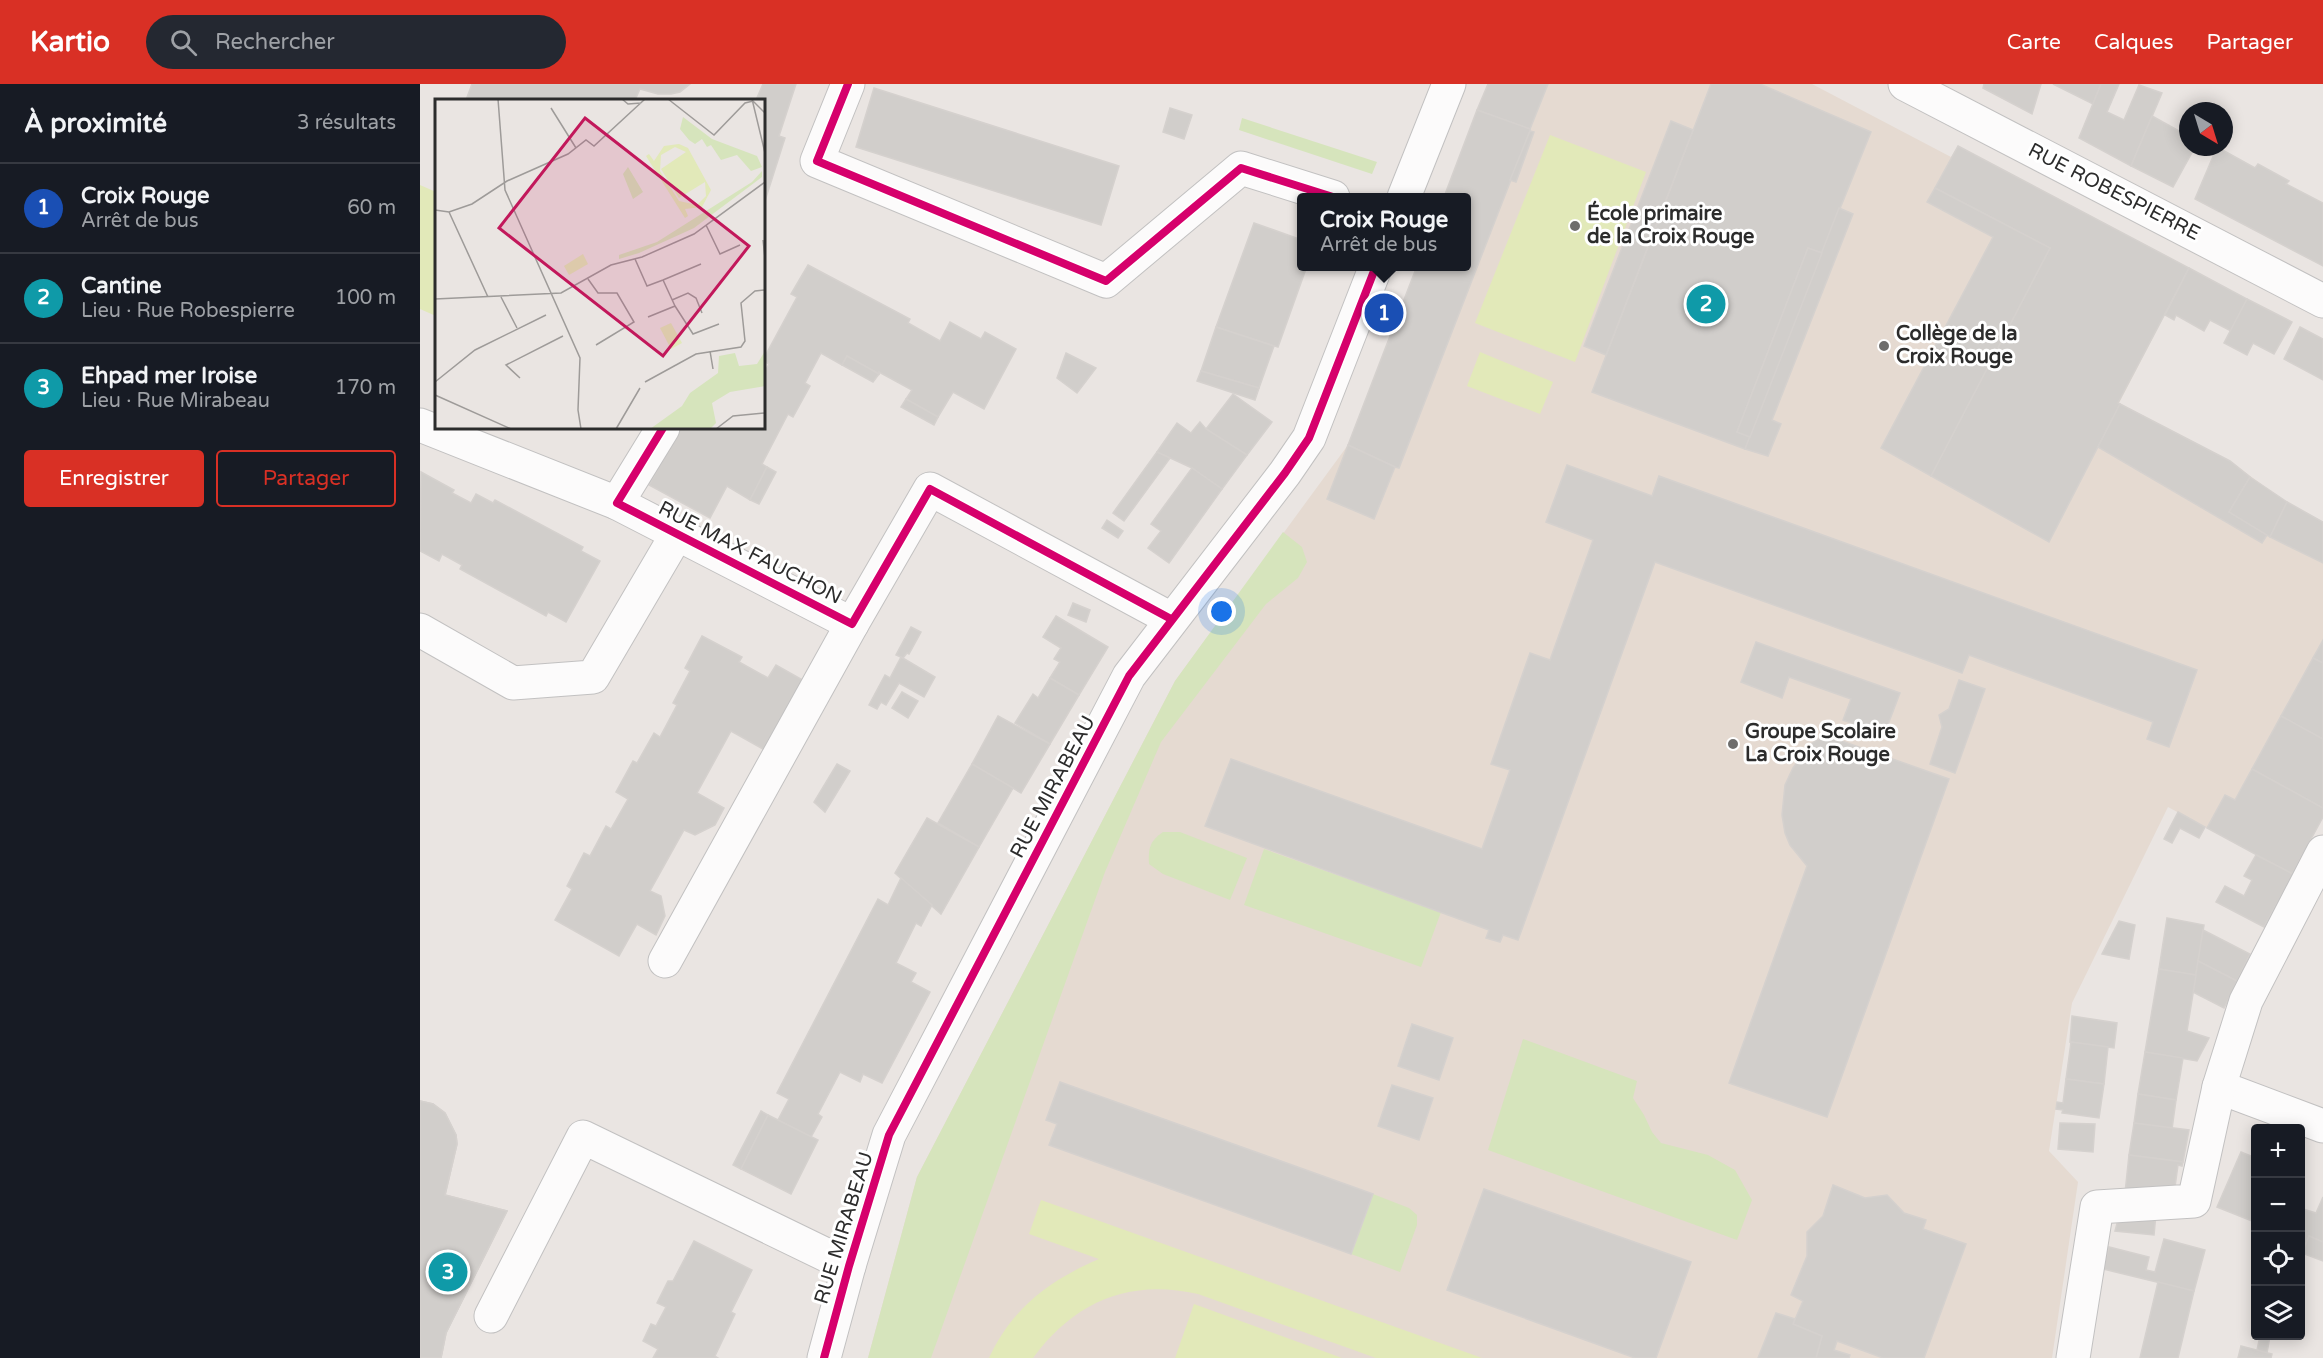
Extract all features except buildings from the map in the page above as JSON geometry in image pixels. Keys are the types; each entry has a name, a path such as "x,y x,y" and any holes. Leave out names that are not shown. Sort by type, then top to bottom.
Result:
{"street":[{"path":"849,84 817,161 1106,281 1241,168 1318,193"},
{"path":"1406,193 1449,84"},
{"name":"RUE ROBESPIERRE","path":"1905,84 2323,301"},
{"name":"RUE MIRABEAU","path":"824,1358 889,1135 1129,676 1279,481 1309,438 1374,271"},
{"name":"RUE MAX FAUCHON","path":"420,425 617,503 852,624"},
{"path":"617,503 662,429"},
{"name":"RUE MAX FAUCHON","path":"665,961 852,624 930,489 1172,619"},
{"name":"RUE MAX FAUCHON","path":"420,630 513,683 594,677 677,534"},
{"path":"2073,1354 2097,1207 2194,1201 2219,1087 2246,1001 2323,852"},
{"path":"2219,1087 2323,1126"},
{"name":"RUE MIRABEAU","path":"491,1316 583,1137 849,1266"}],"shaded area":[{"name":"Groupe Scolaire La Croix Rouge","path":"1489,84 1812,84 1951,157 1958,146 2189,268 2119,403 2230,461 2280,498 2323,522 2323,817 2292,874 2168,807 2072,1003 2049,1151 2078,1182 2052,1358 868,1358 917,1177 1175,681 1348,445 1416,271 1471,271 1471,193 1447,193"}],"green space":[{"path":"1242,118 1377,162 1372,174 1239,130"},
{"path":"1550,135 1646,172 1575,362 1475,323"},
{"path":"420,185 435,192 435,316 420,309"},
{"path":"1480,352 1553,382 1540,414 1467,386"},
{"path":"1283,532 1302,547 1307,562 1298,578 1266,604 1161,742 1105,872 931,1358 868,1358 917,1177 1175,681"},
{"path":"1163,832 1180,832 1247,858 1230,900 1163,874 1149,864 1151,845"},
{"path":"1264,849 1441,912 1421,967 1244,905"},
{"path":"1523,1039 1637,1081 1633,1098 1652,1132 1661,1143 1708,1155 1735,1170 1752,1200 1737,1240 1488,1150"},
{"path":"1373,1194 1409,1208 1417,1215 1417,1225 1400,1272 1351,1254"},
{"path":"1041,1200 1482,1358 1376,1358 1198,1294 1149,1289 1126,1292 1085,1309 1066,1322 1033,1358 989,1358 1009,1324 1034,1298 1064,1276 1099,1259 1029,1234"},
{"path":"1194,1304 1342,1358 1175,1358"}],"cycle path":[{"path":"848,84 817,161 1106,281 1241,168 1320,193"},
{"path":"824,1358 889,1135 1129,676 1285,473 1309,438 1374,271"},
{"path":"662,429 617,503 852,624 930,489 1171,619"}],"place":[{"name":"École primaire de la Croix Rouge","path":"1575,226"},
{"name":"Cantine","path":"1706,304"},
{"name":"Croix Rouge","path":"1384,313"},
{"name":"Collège de la Croix Rouge","path":"1884,346"},
{"name":"Groupe Scolaire La Croix Rouge","path":"1733,744"},
{"name":"Ehpad mer Iroise","path":"448,1272"}]}
